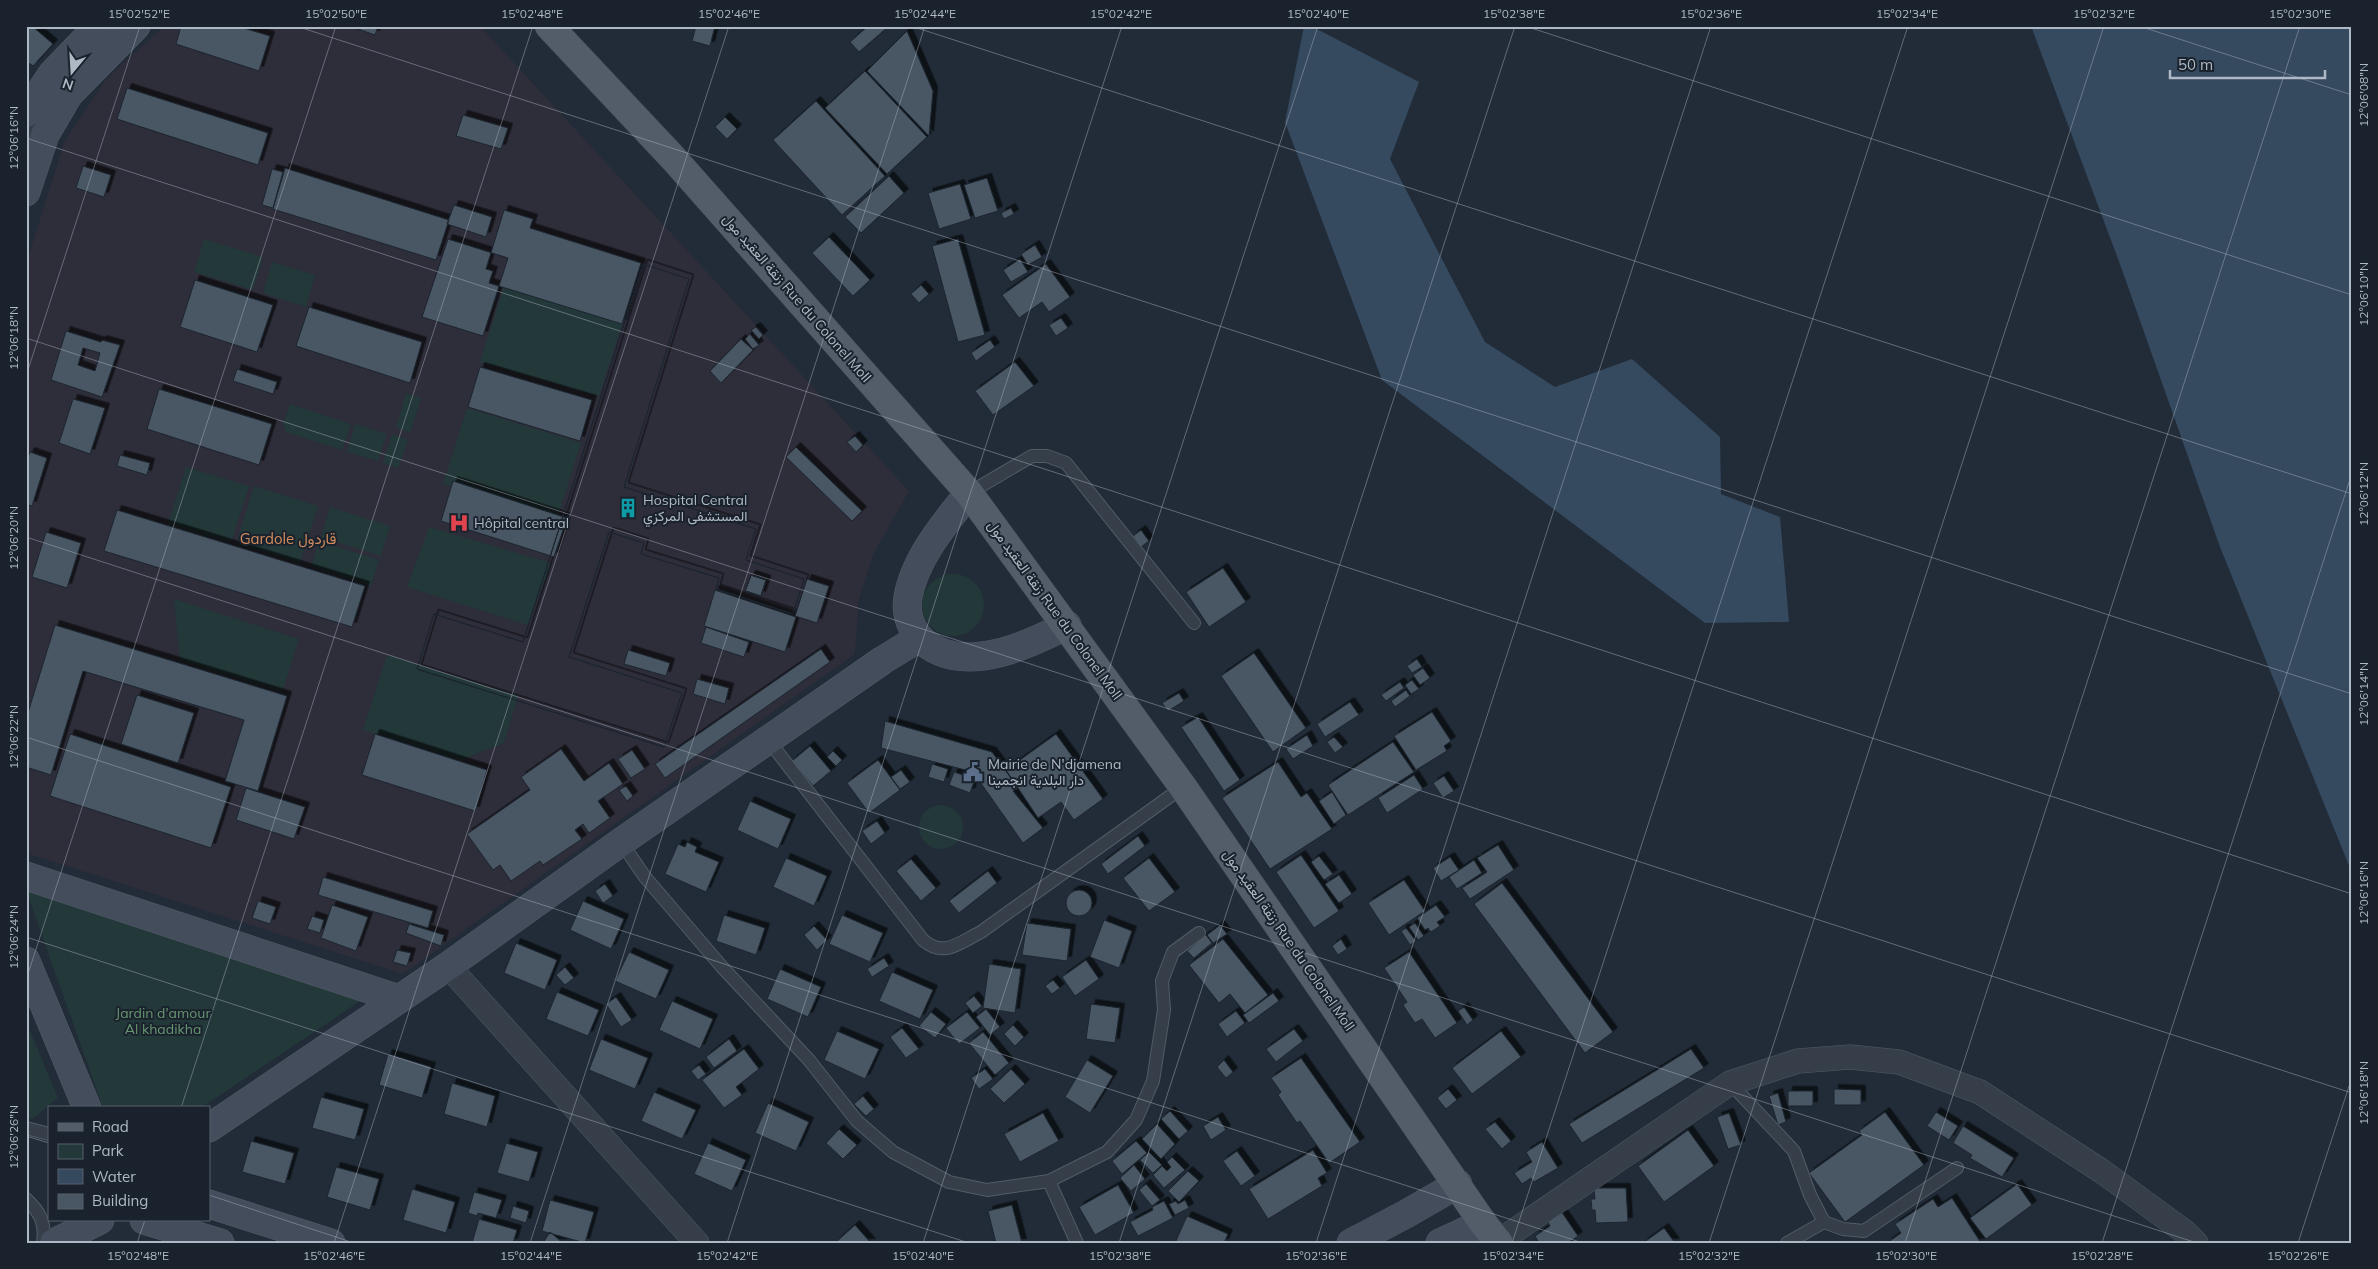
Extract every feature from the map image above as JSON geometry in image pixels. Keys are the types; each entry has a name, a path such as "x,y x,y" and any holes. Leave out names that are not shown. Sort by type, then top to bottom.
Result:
{"main road":[{"name":"زنقة العقيد مول Rue du Colonel Moll","path":"549,26 674,159 968,493 1067,625 1183,787 1493,1236"}],"street":[{"path":"26,114 52,74 98,26"},
{"path":"26,192 36,131 69,94 136,26"},
{"path":"968,493 933,542 914,578 908,597 908,615 919,638 930,647 950,655 974,657 1019,646 1067,625"},
{"path":"210,1127 448,966 621,842 769,741 882,660 919,638"},
{"path":"26,876 399,999"},
{"path":"26,961 85,1106"},
{"path":"448,966 697,1243"},
{"path":"1440,1243 1493,1236 1730,1083 1798,1061 1850,1057 1899,1062 1980,1092 2103,1172 2185,1232 2196,1243"},
{"path":"1351,1243 1458,1184"},
{"path":"210,1204 331,1243"},
{"path":"50,1243 66,1222"},
{"path":"54,1243 96,1222"},
{"path":"151,1222 220,1243"}],"lane":[{"path":"968,493 1032,456 1047,456 1066,463 1194,623"},
{"path":"769,741 923,940 932,948 945,950 981,932 1183,787"},
{"path":"621,842 645,877 722,967 809,1060 857,1121 893,1152 949,1182 987,1190 1049,1181 1107,1152 1136,1120 1153,1081 1164,1010 1162,981 1173,952 1199,933"},
{"path":"1730,1083 1794,1152 1810,1196 1824,1222 1843,1229 1864,1231 1957,1168"},
{"path":"26,1128 48,1134"},
{"path":"1049,1181 1077,1243"},
{"path":"26,1199 40,1212 45,1230 43,1243"},
{"path":"1786,1243 1824,1222"}],"shaded area":[{"name":"Hôpital central","path":"164,26 480,26 909,491 873,555 859,600 855,654 403,974 26,853 26,264 64,142 106,79"}],"green space":[{"path":"204,239 263,257 253,290 194,272"},
{"path":"272,262 315,275 306,307 263,293"},
{"path":"504,286 622,324 599,396 480,362"},
{"path":"406,393 421,398 410,433 396,428"},
{"path":"290,404 351,424 342,450 286,432 283,424"},
{"path":"467,408 581,443 557,519 443,484"},
{"path":"355,424 387,434 378,461 347,452"},
{"path":"392,434 408,440 398,468 383,463"},
{"path":"186,467 249,486 231,543 168,524"},
{"path":"254,486 318,506 300,563 236,544"},
{"path":"330,507 390,526 381,556 321,537"},
{"path":"429,527 551,563 528,625 407,587"},
{"path":"319,541 379,560 371,586 311,567"},
{"path":"947,574 959,574 975,583 982,593 984,605 982,617 975,627 959,636 947,636 936,631 927,622 922,611 922,599 927,588 936,579"},
{"path":"174,599 299,639 282,692 180,660"},
{"path":"387,655 518,696 504,743 460,760 363,730"},
{"path":"941,805 953,809 959,815 963,827 959,839 953,845 941,849 929,845 923,839 919,827 923,815 929,809"},
{"name":"Jardin d'amour Al khadikha","path":"26,890 372,993 204,1106 102,1106"},
{"path":"26,1021 58,1098 32,1119 26,1117"}],"water":[{"path":"1304,26 1311,26 1419,82 1390,159 1485,342 1555,387 1632,359 1720,437 1721,494 1780,517 1789,622 1705,623 1382,380 1285,122"},
{"path":"2031,26 2352,26 2352,873 2220,547 2121,267"}],"building":[{"path":"26,26 32,26 53,44 33,66 26,61"},
{"path":"181,26 237,26 270,36 259,71 176,44"},
{"path":"349,26 378,26 375,35"},
{"path":"696,26 715,26 710,46 692,41"},
{"path":"868,26 889,26 859,52 850,42"},
{"path":"907,31 933,91 929,136 867,71"},
{"path":"865,71 927,137 887,174 825,108"},
{"path":"127,88 268,133 258,165 117,119"},
{"path":"816,101 885,176 842,215 773,140"},
{"path":"463,115 508,128 501,149 456,136"},
{"path":"725,117 737,129 727,139 715,127"},
{"path":"83,166 111,175 104,197 76,188"},
{"path":"285,168 449,220 436,260 273,209"},
{"path":"272,169 283,172 273,208 262,205"},
{"path":"889,176 904,193 861,233 845,217"},
{"path":"987,178 998,211 975,218 964,185"},
{"path":"960,184 971,219 939,229 928,193"},
{"path":"454,205 492,217 486,237 447,224"},
{"path":"1011,208 1014,214 1004,219 1001,213"},
{"path":"504,210 533,219 530,228 641,263 622,324 489,283 493,271 486,269"},
{"path":"829,237 870,280 853,296 812,253"},
{"path":"448,239 508,258 483,336 422,317"},
{"path":"958,239 985,335 958,342 932,246"},
{"path":"1035,245 1042,257 1028,265 1021,254"},
{"path":"1020,259 1028,272 1011,282 1003,270"},
{"name":"Hospital Central المستشفى المركزي","path":"643,264 689,279 624,487 756,529 746,560 804,579 793,614 716,589 719,578 641,554 644,543 609,532 569,657 682,693 664,747 417,669 434,614 523,642","holes":["751,575 766,580 761,596 745,591"]},
{"name":"Hospital Central المستشفى المركزي","path":"643,264 689,279 624,487 756,529 746,560 804,579 793,614 716,589 719,578 641,554 644,543 609,532 569,657 682,693 664,747 417,669 434,614 523,642","holes":["751,575 766,580 761,596 745,591"]},
{"path":"1046,264 1070,297 1049,312 1042,302 1019,318 1002,295"},
{"path":"195,280 273,305 257,352 180,327"},
{"path":"921,285 929,294 919,303 911,294"},
{"path":"309,307 422,342 410,383 296,346"},
{"path":"1061,318 1068,328 1056,336 1049,325"},
{"path":"756,327 763,335 759,339 751,330"},
{"path":"66,331 101,342 102,340 120,345 102,397 51,380","holes":["83,348 100,353 95,371 78,365"]},
{"path":"750,334 759,345 753,349 745,339"},
{"path":"741,339 753,350 721,383 710,371"},
{"path":"990,340 995,347 976,361 971,353"},
{"path":"1015,362 1034,386 993,415 975,391"},
{"path":"480,367 592,400 580,441 468,407"},
{"path":"237,369 277,382 273,394 233,381"},
{"path":"159,389 272,424 259,465 147,429"},
{"path":"73,399 105,408 90,454 59,443"},
{"path":"855,436 863,445 856,452 847,442"},
{"path":"796,447 862,511 852,521 786,457"},
{"path":"30,452 47,458 32,506 26,504 26,462"},
{"path":"120,455 150,463 147,475 117,466"},
{"path":"453,481 567,518 554,557 441,521"},
{"path":"117,510 365,586 352,627 104,551"},
{"path":"1141,530 1149,541 1141,547 1133,536"},
{"path":"46,532 81,543 67,588 32,577"},
{"path":"1223,568 1246,602 1209,627 1186,592"},
{"path":"751,575 766,580 761,596 745,591"},
{"path":"807,579 829,586 817,623 795,616"},
{"path":"715,590 796,617 785,652 704,626"},
{"path":"55,625 287,696 258,791 225,781 244,720 83,671 51,775 26,767 26,719"},
{"path":"706,627 749,642 744,657 701,643"},
{"path":"821,649 830,662 665,778 655,764"},
{"path":"628,650 670,663 666,676 624,664"},
{"path":"1254,653 1306,728 1273,752 1221,676"},
{"path":"1417,659 1422,667 1412,673 1407,666"},
{"path":"1423,668 1430,678 1420,685 1413,675"},
{"path":"697,679 729,688 725,704 693,694"},
{"path":"1412,680 1419,689 1411,694 1405,685"},
{"path":"1400,682 1404,688 1386,701 1381,695"},
{"path":"1406,690 1410,696 1395,707 1391,701"},
{"path":"1179,693 1184,701 1168,711 1162,703"},
{"path":"137,695 194,713 178,763 121,744"},
{"path":"1350,702 1359,715 1325,737 1317,724"},
{"path":"1432,712 1451,741 1444,746 1447,751 1416,770 1394,736"},
{"path":"1198,717 1240,780 1224,791 1181,727"},
{"path":"885,721 992,752 1018,788 1013,791 1043,828 1023,843 973,772 881,748"},
{"path":"70,734 231,787 211,848 50,796"},
{"path":"375,734 487,770 475,811 362,775"},
{"path":"1056,734 1103,799 1074,820 1061,802 1038,818 1006,770"},
{"path":"1307,735 1313,746 1293,759 1286,749"},
{"path":"1334,737 1343,747 1335,753 1327,742"},
{"path":"1393,742 1414,772 1348,815 1328,785"},
{"path":"810,746 831,771 813,786 792,761"},
{"path":"561,749 584,781 609,763 623,784 598,801 610,818 589,833 583,824 575,830 582,839 543,865 540,861 511,881 500,865 493,870 467,834 530,790 521,777"},
{"path":"632,750 645,769 631,778 618,759"},
{"path":"833,751 842,760 836,766 827,757"},
{"path":"878,760 900,790 869,813 847,783"},
{"path":"1278,762 1301,797 1307,793 1332,829 1270,869 1222,798"},
{"path":"932,764 948,769 944,782 928,777"},
{"path":"901,770 910,782 900,789 891,777"},
{"path":"954,772 975,779 970,793 949,785"},
{"path":"1414,775 1423,789 1387,813 1378,798"},
{"path":"1444,776 1454,791 1443,798 1433,783"},
{"path":"626,786 633,796 627,801 619,790"},
{"path":"246,788 305,807 294,839 236,820"},
{"path":"1332,792 1346,815 1334,824 1319,801"},
{"path":"750,801 791,819 778,849 737,830"},
{"path":"877,821 885,833 871,844 862,831"},
{"path":"1138,836 1145,846 1108,874 1101,864"},
{"path":"687,842 697,847 695,852 719,862 706,892 665,874 678,844 685,847"},
{"path":"1498,845 1514,870 1470,899 1462,888 1487,872 1477,858"},
{"path":"1301,855 1339,911 1314,928 1276,872"},
{"path":"1319,856 1333,874 1324,880 1311,862"},
{"path":"1450,857 1459,870 1441,881 1433,868"},
{"path":"786,858 827,876 814,906 773,887"},
{"path":"1149,858 1175,892 1149,911 1123,878"},
{"path":"911,859 936,888 921,901 896,871"},
{"path":"1474,860 1482,873 1457,889 1449,877"},
{"path":"988,871 997,883 959,913 949,901"},
{"path":"1339,875 1352,894 1339,903 1325,884"},
{"path":"323,877 433,911 428,928 318,895"},
{"path":"1404,880 1425,911 1389,935 1368,903"},
{"path":"1502,883 1613,1032 1585,1053 1474,904"},
{"path":"605,884 613,896 603,903 595,891"},
{"path":"1079,890 1088,894 1092,903 1088,912 1079,916 1070,912 1066,903 1070,894"},
{"path":"258,901 276,907 270,924 252,918"},
{"path":"583,901 624,919 611,949 570,930"},
{"path":"332,905 368,917 356,951 321,938"},
{"path":"1436,905 1445,917 1437,922 1440,926 1431,932 1428,928 1425,930 1417,918"},
{"path":"724,915 765,928 756,955 716,941"},
{"path":"842,915 883,933 870,962 829,944"},
{"path":"312,916 324,920 320,933 307,929"},
{"path":"1104,920 1132,931 1119,968 1090,957"},
{"path":"1027,923 1071,929 1067,961 1022,955"},
{"path":"1415,923 1424,936 1418,940 1409,927"},
{"path":"409,924 444,935 441,946 406,933"},
{"path":"1220,925 1227,934 1213,943 1207,935"},
{"path":"814,926 827,940 817,950 804,935"},
{"path":"1406,928 1416,941 1410,945 1401,931"},
{"path":"1206,935 1212,943 1194,958 1187,951"},
{"path":"1223,939 1268,995 1245,1013 1230,994 1219,1003 1189,965"},
{"path":"1341,939 1347,949 1338,955 1332,946"},
{"path":"516,943 557,960 545,990 504,973"},
{"path":"397,950 411,953 407,966 393,962"},
{"path":"629,952 669,970 656,999 615,981"},
{"path":"1409,952 1457,1023 1435,1038 1422,1019 1415,1023 1403,1005 1407,1002 1384,968"},
{"path":"884,958 889,966 872,977 867,969"},
{"path":"1086,960 1099,979 1075,996 1062,977"},
{"path":"989,964 1021,969 1015,1013 983,1008"},
{"path":"565,967 574,978 565,985 556,975"},
{"path":"780,969 821,987 808,1017 767,999"},
{"path":"892,972 933,990 920,1019 879,1001"},
{"path":"1053,980 1060,988 1052,994 1045,986"},
{"path":"557,992 599,1010 588,1036 546,1019"},
{"path":"1273,993 1279,1001 1249,1023 1243,1015"},
{"path":"974,996 982,1006 973,1013 965,1003"},
{"path":"616,997 632,1020 621,1027 606,1004"},
{"path":"672,1001 713,1019 700,1049 659,1030"},
{"path":"1091,1004 1120,1008 1115,1043 1086,1039"},
{"path":"1464,1007 1473,1020 1467,1025 1458,1011"},
{"path":"986,1009 1000,1027 990,1035 976,1017"},
{"path":"1236,1011 1245,1023 1227,1037 1218,1024"},
{"path":"931,1012 946,1024 935,1038 919,1026"},
{"path":"967,1012 980,1028 959,1044 946,1028"},
{"path":"1013,1025 1024,1037 1015,1046 1004,1034"},
{"path":"902,1028 919,1049 906,1058 890,1037"},
{"path":"1294,1029 1303,1041 1276,1062 1266,1049"},
{"path":"837,1031 879,1049 865,1079 824,1060"},
{"path":"1501,1031 1521,1057 1472,1094 1452,1068"},
{"path":"983,1032 1009,1063 995,1075 969,1043"},
{"path":"601,1039 648,1058 635,1089 589,1070"},
{"path":"729,1039 737,1051 714,1068 706,1057"},
{"path":"744,1049 759,1069 736,1087 742,1095 724,1108 702,1080"},
{"path":"1691,1049 1704,1068 1582,1143 1569,1124"},
{"path":"388,1054 431,1067 422,1098 379,1085"},
{"path":"1301,1058 1360,1142 1329,1163 1300,1121 1297,1123 1278,1095 1281,1092 1271,1078"},
{"path":"1087,1060 1113,1076 1090,1113 1065,1097"},
{"path":"1224,1060 1233,1072 1226,1078 1217,1067"},
{"path":"699,1065 706,1074 698,1080 691,1071"},
{"path":"985,1069 993,1079 979,1089 971,1078"},
{"path":"1011,1069 1025,1084 1004,1103 990,1089"},
{"path":"452,1083 495,1096 487,1127 444,1114"},
{"path":"1448,1089 1457,1100 1446,1109 1437,1098"},
{"path":"1834,1089 1861,1090 1861,1105 1834,1105"},
{"path":"1788,1091 1813,1091 1813,1106 1788,1106"},
{"path":"654,1092 696,1110 682,1139 641,1121"},
{"path":"1778,1093 1786,1122 1778,1125 1769,1096"},
{"path":"863,1096 874,1109 866,1116 854,1104"},
{"path":"321,1097 364,1109 355,1140 312,1128"},
{"path":"768,1103 809,1122 796,1151 755,1133"},
{"path":"1170,1111 1188,1131 1179,1139 1161,1119"},
{"path":"1885,1112 1924,1165 1845,1222 1809,1173 1862,1135 1859,1131"},
{"path":"1936,1112 1958,1126 1949,1140 1927,1126"},
{"path":"1043,1113 1059,1141 1020,1162 1004,1134"},
{"path":"1729,1113 1741,1145 1728,1149 1717,1117"},
{"path":"1218,1117 1226,1130 1211,1140 1203,1126"},
{"path":"1495,1122 1511,1141 1502,1149 1485,1129"},
{"path":"1157,1124 1175,1144 1161,1159 1142,1139"},
{"path":"1963,1126 2014,1158 2002,1177 1970,1158 1972,1155 1953,1143"},
{"path":"839,1129 857,1145 843,1159 826,1143"},
{"path":"1688,1130 1714,1166 1664,1202 1638,1166"},
{"path":"251,1141 294,1153 285,1184 242,1172"},
{"path":"1136,1141 1147,1153 1122,1174 1112,1161"},
{"path":"1542,1142 1558,1168 1534,1182 1531,1178 1522,1184 1514,1173 1532,1162 1526,1152"},
{"path":"506,1143 538,1152 529,1182 497,1173"},
{"path":"708,1143 746,1160 732,1191 694,1174"},
{"path":"1313,1150 1327,1173 1318,1178 1322,1186 1268,1219 1249,1189"},
{"path":"1237,1151 1255,1176 1241,1186 1223,1161"},
{"path":"1149,1152 1162,1165 1153,1173 1140,1160"},
{"path":"1172,1157 1185,1170 1164,1188 1153,1175 1162,1166 1167,1171 1171,1167 1167,1162"},
{"path":"1134,1165 1145,1179 1131,1191 1120,1178"},
{"path":"336,1167 379,1179 370,1210 327,1197"},
{"path":"1188,1171 1199,1181 1179,1202 1168,1191"},
{"path":"1146,1184 1160,1200 1152,1206 1139,1190"},
{"path":"2017,1184 2032,1205 1986,1239 1970,1218"},
{"path":"1118,1185 1134,1213 1095,1235 1079,1207"},
{"path":"1594,1188 1626,1188 1628,1222 1596,1223 1595,1210 1592,1210 1591,1199 1595,1199"},
{"path":"412,1189 455,1202 446,1233 403,1220"},
{"path":"474,1192 502,1200 496,1218 478,1213 477,1216 468,1213"},
{"path":"1952,1198 1981,1243 1887,1243 1901,1233 1895,1224 1933,1199 1938,1207"},
{"path":"550,1200 594,1212 585,1243 542,1231"},
{"path":"1185,1200 1189,1208 1175,1215 1169,1204 1176,1201 1178,1204"},
{"path":"1164,1201 1173,1218 1138,1236 1130,1222 1153,1210 1152,1207"},
{"path":"1012,1205 1022,1243 996,1243 988,1211"},
{"path":"513,1206 529,1211 526,1223 510,1218"},
{"path":"1561,1211 1578,1236 1568,1243 1539,1243 1535,1236 1550,1226 1547,1220"},
{"path":"1187,1216 1228,1234 1224,1243 1175,1243"},
{"path":"479,1219 517,1230 513,1243 472,1243"},
{"path":"855,1225 871,1243 835,1243"},
{"path":"1664,1228 1675,1243 1643,1243"},
{"path":"550,1232 563,1243 543,1243"}],"place":[{"name":"Hospital Central المستشفى المركزي","path":"628,508"},
{"name":"Hôpital central","path":"459,523"},
{"name":"Mairie de N'djamena دار البلدية انجمينا","path":"973,772"}],"district":[{"name":"Gardole قاردول","path":"288,539"}]}
